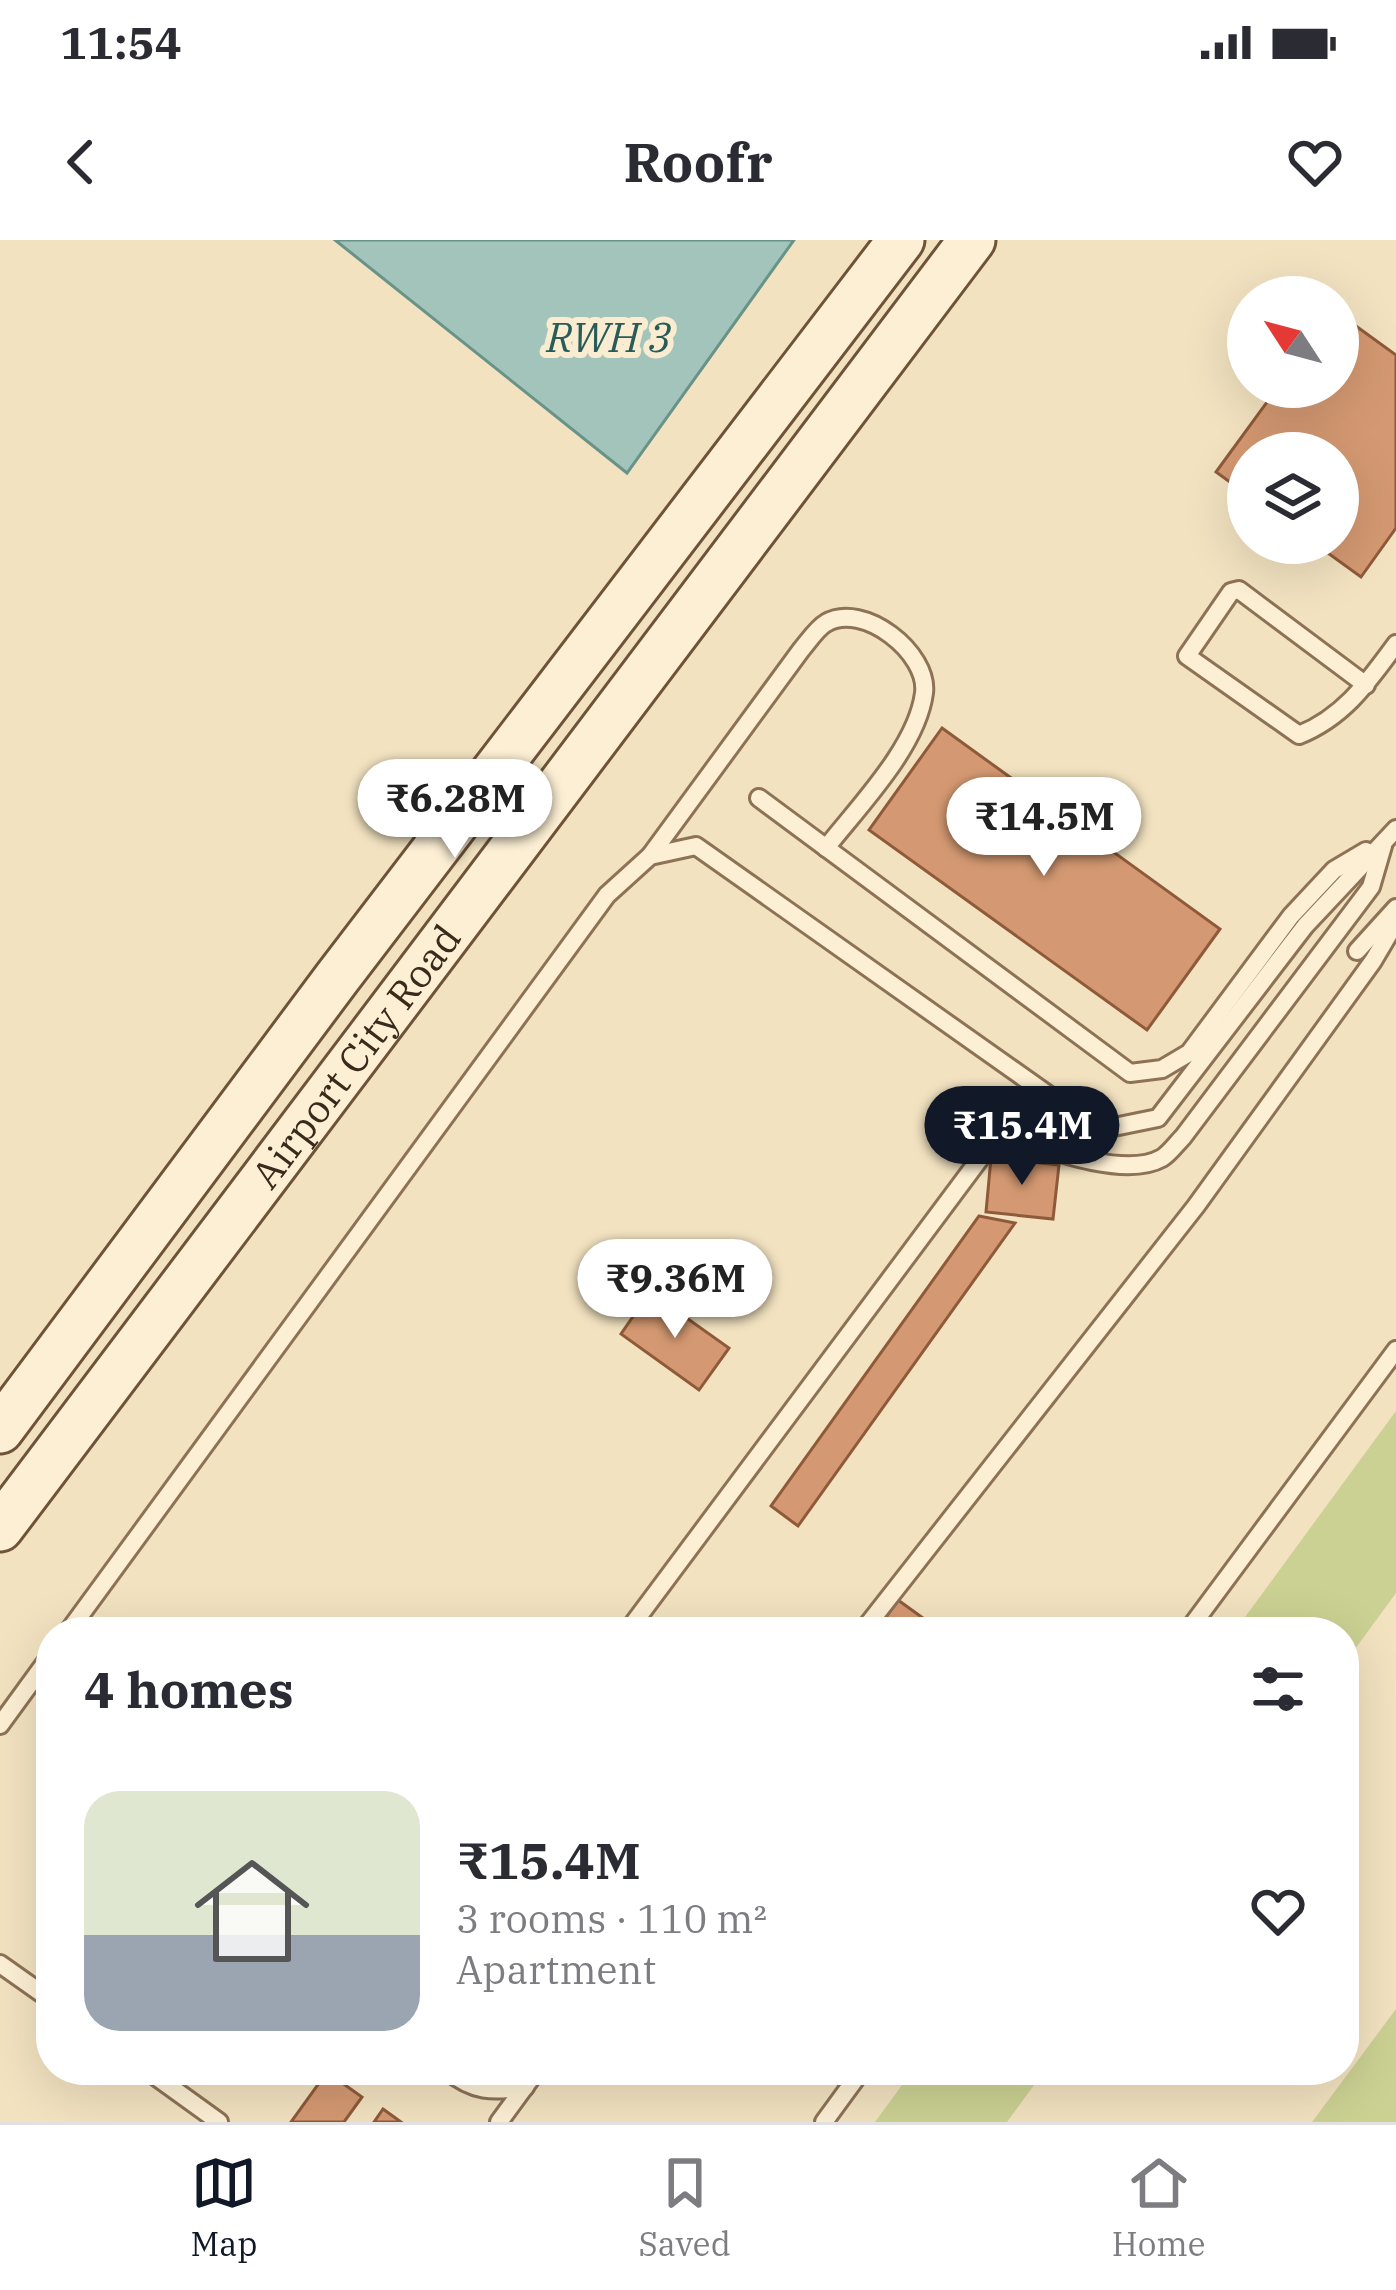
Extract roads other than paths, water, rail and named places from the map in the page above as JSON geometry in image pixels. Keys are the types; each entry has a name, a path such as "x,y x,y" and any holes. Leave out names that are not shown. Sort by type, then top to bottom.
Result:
{"main road":[{"name":"Airport City Road","path":"0,1430 337,978 901,240"},
{"name":"Airport City Road","path":"0,1528 972,240"}],"lane":[{"path":"1366,685 1239,590 1231,592 1187,656 1295,735 1336,714 1366,685 1396,644"},
{"path":"79,1617 608,895 650,856 801,650 826,623 854,616 880,627 912,656 925,687 916,724 878,783 826,848"},
{"path":"759,798 1130,1073 1162,1070 1189,1053 1292,916 1334,870 1391,834"},
{"path":"650,856 696,846 1064,1106 1104,1129 1158,1118 1305,926 1391,834"},
{"path":"639,1617 999,1133 1091,1161 1138,1164 1162,1158 1183,1137 1371,887 1391,834"},
{"path":"1358,951 1396,908"},
{"path":"874,1617 1196,1206 1373,962 1396,922"},
{"path":"1198,1617 1396,1350"},
{"path":"0,1725 36,1676"},
{"path":"0,1964 36,1989"},
{"path":"168,2085 219,2122"},
{"path":"468,2085 490,2093 525,2086"},
{"path":"824,2122 851,2085"},
{"path":"500,2122 525,2086"}],"water":[{"name":"RWH 3","path":"335,240 794,240 627,473"}]}
